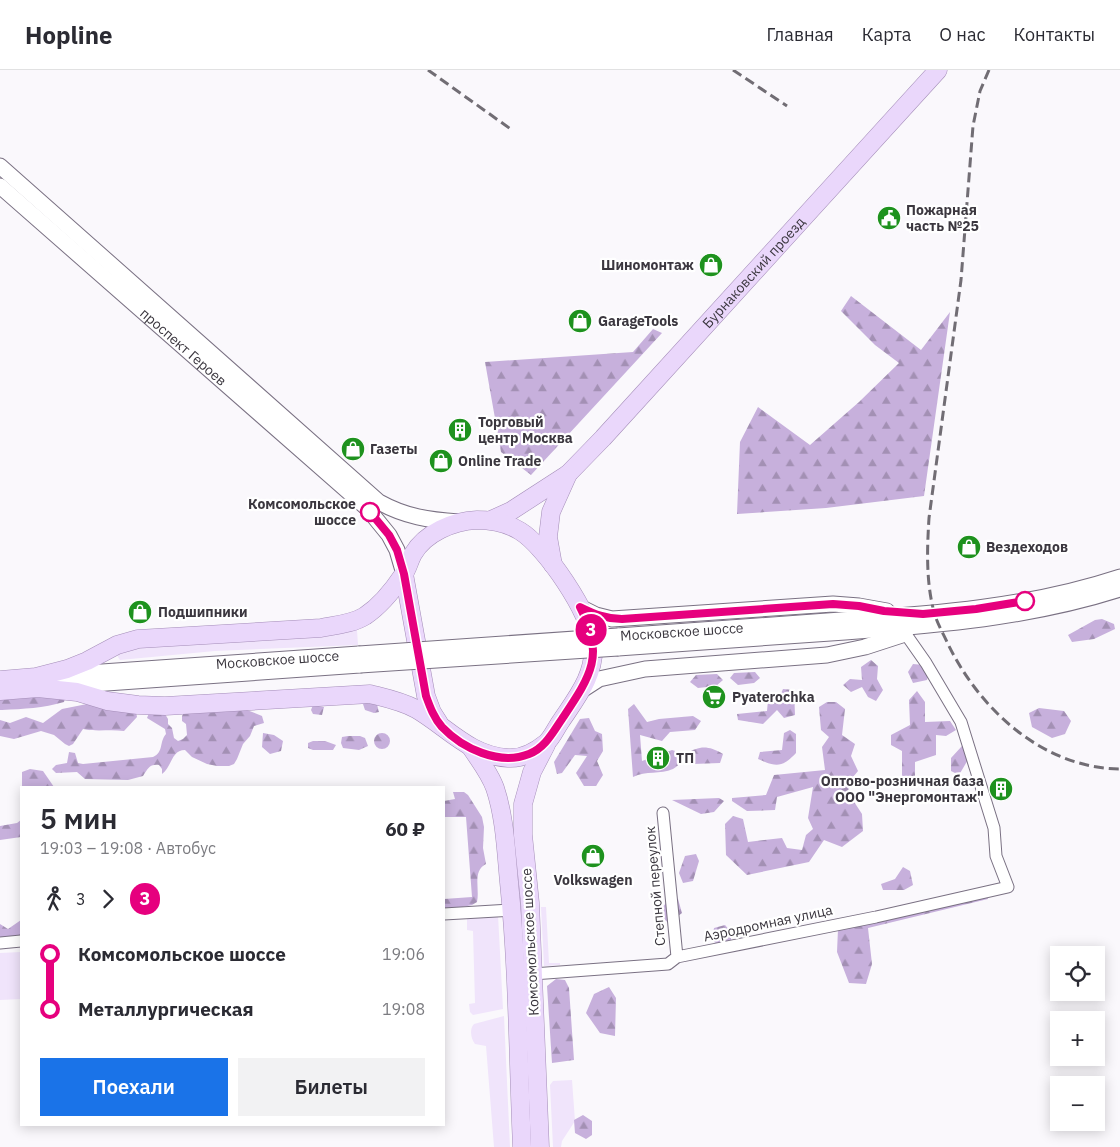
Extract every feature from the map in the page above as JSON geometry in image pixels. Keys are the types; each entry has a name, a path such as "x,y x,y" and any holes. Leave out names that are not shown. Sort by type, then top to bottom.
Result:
{"main road":[{"name":"Бурнаковский проезд","path":"568,474 609,432 715,313 938,70"},
{"name":"проспект Героев","path":"0,166 379,502 396,512 433,520 461,522"},
{"name":"проспект Героев","path":"0,186 367,508 389,535 397,550 404,574"},
{"path":"37,683 87,661 117,645 138,640 321,628 344,624 363,617 378,606 404,574 413,554 423,542 437,531 461,522 491,520 511,511 568,474"},
{"path":"553,565 548,537 551,512 568,474"},
{"name":"Комсомольское шоссе","path":"491,520 521,531 532,540 553,565 591,628 594,644 593,660 589,675 582,690 547,742 532,772 523,804 522,835 530,903 540,1147"},
{"path":"404,574 426,696 432,712 442,726"},
{"name":"Московское шоссе","path":"924,620 1057,595 1120,577"},
{"name":"Московское шоссе","path":"0,691 37,683 924,620 1019,615 1060,607 1120,589"},
{"path":"580,607 596,615 612,619 833,604 859,606 924,620"},
{"path":"582,690 600,680 645,669 827,655 865,647 905,634 924,620"},
{"name":"Московское шоссе","path":"0,680 37,683"},
{"path":"37,683 107,701 166,706 370,694 395,699 416,709 472,749 491,756 510,758 529,754 547,742"},
{"name":"Комсомольское шоссе","path":"472,749 489,775 500,805 512,910 522,1147"}],"street":[{"name":"Аэродромная улица","path":"533,974 668,964 676,957 866,919 1008,887 996,856 994,828 961,722 926,664 905,634"},
{"name":"Степной переулок","path":"663,813 676,957"},
{"path":"445,914 512,910"},
{"path":"0,943 20,941"}],"shaded area":[{"path":"357,630 358,645 215,651 120,660 118,657 118,651 153,643"},
{"path":"541,907 546,907 549,963 560,963 560,965 544,966"},
{"path":"498,915 503,1009 473,1015 470,1012 469,1004 475,1003 473,931 467,930 467,917"},
{"path":"20,952 20,999 0,1000 0,953"},
{"path":"504,1016 510,1147 494,1147 486,1046 475,1044 471,1031 474,1024"},
{"path":"572,1080 575,1121 562,1141 561,1147 553,1147 550,1085 553,1081"}],"green space":[{"path":"851,296 921,350 950,312 924,496 826,508 737,514 740,442 758,407 810,445 859,402 899,363 875,345 841,311"},
{"path":"653,329 662,333 531,475 501,452 485,362 633,352"},
{"path":"1102,619 1114,624 1115,629 1094,639 1072,642 1068,635 1095,620"},
{"path":"871,660 878,666 877,679 883,690 876,701 868,697 862,687 851,692 843,685 850,679 862,680 861,667"},
{"path":"913,664 924,665 929,672 927,680 913,683 908,672"},
{"path":"755,672 760,678 754,683 738,685 730,678 734,673"},
{"path":"717,674 723,680 716,686 698,688 690,682 696,675"},
{"path":"783,689 794,690 795,715 784,718 777,710 763,724 738,720 737,714 767,711 768,700 778,700"},
{"path":"917,691 925,702 925,722 950,721 956,730 946,736 936,735 936,755 915,762 915,779 908,783 902,783 902,751 891,745 891,735 910,725 909,700"},
{"path":"0,694 66,696 64,702 56,704 33,708 0,710"},
{"path":"365,699 376,701 379,712 374,713 365,710 363,704"},
{"path":"827,702 836,702 845,709 842,735 855,744 851,756 858,771 848,783 849,794 862,814 863,831 842,847 824,840 809,862 747,875 726,855 725,824 733,816 743,819 748,842 782,838 787,848 802,850 806,835 813,829 808,818 813,787 777,797 775,810 747,811 732,801 732,798 766,795 774,775 825,770 822,747 829,737 821,730 819,707"},
{"path":"92,703 136,712 137,717 124,731 83,729 73,744 69,746 54,735 41,731 14,739 0,736 0,720 10,723 26,717 43,723 62,709"},
{"path":"634,704 647,722 693,716 701,721 695,730 670,732 662,741 640,735 642,761 672,750 685,754 695,749 708,748 723,754 720,763 693,764 686,758 675,768 668,771 633,777 628,709"},
{"path":"313,705 324,707 322,715 313,714 311,710"},
{"path":"1039,708 1064,711 1071,721 1065,734 1052,738 1032,727 1029,713"},
{"path":"247,710 262,716 264,723 254,726 234,764 229,766 207,764 192,757 185,750 180,751 174,756 162,774 162,769 159,765 153,765 143,776 128,780 85,779 77,772 56,773 52,769 56,765 67,763 69,752 75,753 78,763 83,764 153,757 159,752 166,734 165,729 147,718 149,713 165,714 168,724 172,728 174,738 178,741 187,735 186,724 182,721 185,711"},
{"path":"589,718 595,731 602,734 603,751 597,761 603,775 596,786 584,786 576,773 587,756 575,755 562,773 557,774 554,762 580,719"},
{"path":"790,730 796,734 796,753 791,758 778,765 758,759 760,752 782,750 784,733"},
{"path":"263,733 274,735 283,741 281,751 270,754 262,747"},
{"path":"382,733 390,741 382,749 374,741"},
{"path":"342,737 365,738 368,746 359,750 343,748 341,743"},
{"path":"325,741 336,745 333,750 313,750 308,748 308,743"},
{"path":"962,746 966,747 969,758 959,775 951,771 951,758"},
{"path":"30,769 43,771 53,786 22,786 22,772"},
{"path":"453,792 464,792 482,817 484,827 483,848 486,864 479,871 477,902 472,905 445,911 445,899 472,897 466,817 445,817 445,801 455,799"},
{"path":"719,798 724,801 714,812 701,814 672,800"},
{"path":"20,821 20,837 0,840 0,826"},
{"path":"696,854 699,861 693,881 683,883 679,873 685,856"},
{"path":"903,867 910,871 913,885 904,890 883,890 881,884 895,879"},
{"path":"987,893 988,899 868,928 872,964 866,984 849,983 837,952 838,929"},
{"path":"670,898 678,899 682,913 669,923 662,918 662,908"},
{"path":"20,921 20,940 0,943 0,924 8,929"},
{"path":"725,925 731,932 731,940 720,945 712,941 714,928"},
{"path":"556,979 565,980 569,988 574,1060 552,1063 547,986"},
{"path":"609,987 616,998 615,1036 600,1033 586,1013 594,994"},
{"path":"583,1115 592,1121 592,1135 586,1139 575,1133 574,1120"}],"railway":[{"path":"428,70 512,130"},
{"path":"733,70 787,106"},
{"path":"989,70 980,91 973,126 961,280 929,518 928,565 931,601 938,624 961,668 996,712 1017,731 1040,746 1065,758 1092,766 1120,769"}],"bus line":[{"name":"3","path":"370,512 389,535 397,550 404,574 426,696 432,712 442,726 457,739 472,749 491,756 510,758 529,754 547,742 582,690 593,660 594,644 591,628 580,607 596,615 612,619 622,619 833,604 923,614 976,609 1025,601"}],"place":[{"name":"Пожарная часть №25","path":"889,218"},
{"name":"Шиномонтаж","path":"711,265"},
{"name":"GarageTools","path":"580,321"},
{"name":"Торговый центр Москва","path":"460,430"},
{"name":"Газеты","path":"353,449"},
{"name":"Online Trade","path":"441,461"},
{"name":"Комсомольское шоссе","path":"370,512"},
{"name":"Вездеходов","path":"969,547"},
{"name":"Подшипники","path":"140,612"},
{"name":"Pyaterochka","path":"714,697"},
{"name":"ТП","path":"658,758"},
{"name":"Оптово-розничная база ООО \"Энергомонтаж\"","path":"1001,789"},
{"name":"Volkswagen","path":"593,856"}]}
